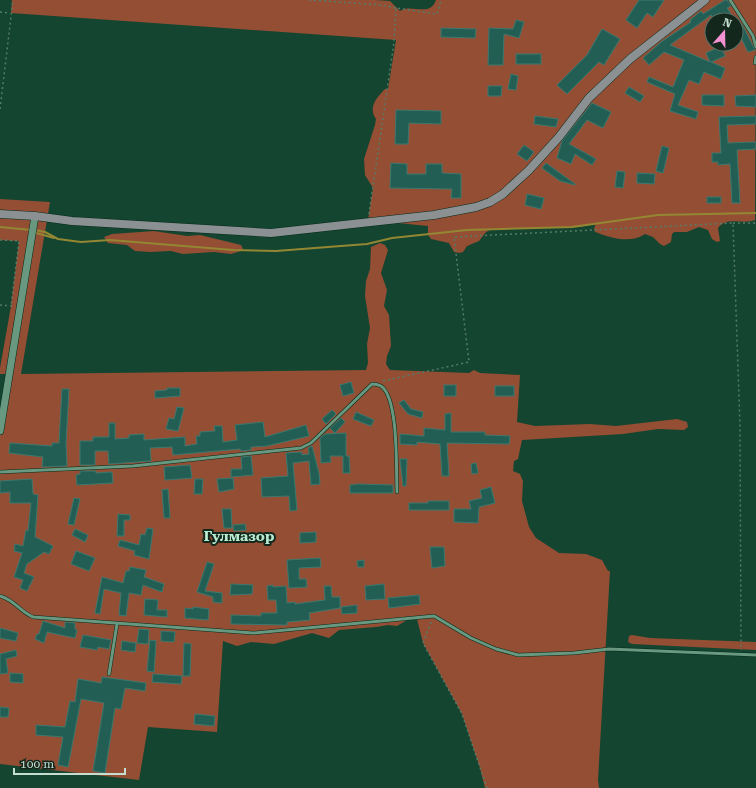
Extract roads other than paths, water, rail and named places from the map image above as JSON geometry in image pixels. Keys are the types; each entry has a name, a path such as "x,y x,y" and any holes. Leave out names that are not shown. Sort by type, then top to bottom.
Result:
{"main road":[{"path":"0,214 35,220 271,232 434,215 490,202 503,194 529,170 549,148 589,98 630,59 705,0"}],"street":[{"path":"0,431 35,220"}],"lane":[{"path":"730,0 753,36 756,47"},
{"path":"755,63 756,58"},
{"path":"0,472 133,466 301,448 311,443 372,384 380,386 385,390 395,419 397,492"},
{"path":"0,596 11,600 24,613 33,617 117,624 198,628 253,633 434,616 472,638 496,649 518,655 574,653 609,649 756,655"},
{"path":"109,674 117,624"}],"waterway":[{"path":"35,230 45,232 58,239 81,242 110,240 233,250 276,251 367,244 392,238 467,230 572,227 658,215 756,213"},
{"path":"0,227 31,230"},
{"path":"33,232 54,238"}],"district":[{"name":"Гулмазор","path":"239,536"}]}
